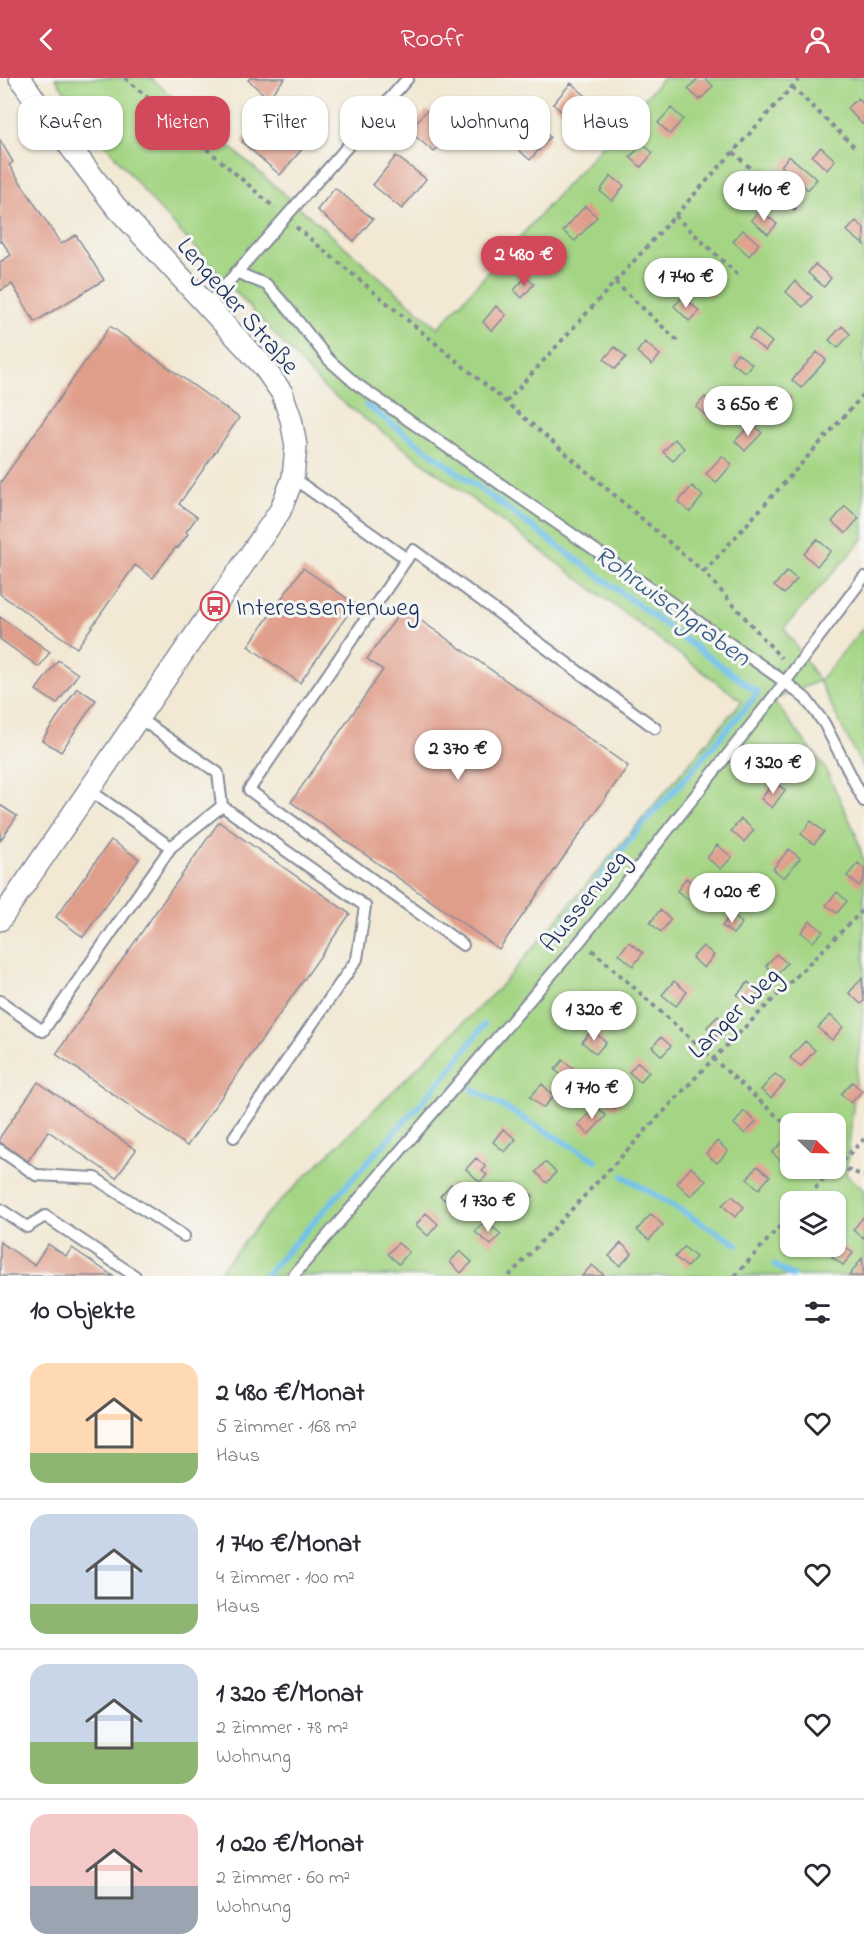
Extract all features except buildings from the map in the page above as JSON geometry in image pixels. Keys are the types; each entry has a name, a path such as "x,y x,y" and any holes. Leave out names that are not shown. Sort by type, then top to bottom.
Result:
{"street":[{"name":"Lengeder Straße","path":"0,920 280,510 293,478 296,446 291,418 282,393 263,366 116,207 20,78"}],"lane":[{"path":"208,305 408,78"},
{"path":"236,272 267,285 329,360 355,383 785,682 806,699 824,723 864,801"},
{"path":"293,478 407,559"},
{"path":"463,945 249,790 412,550 655,728"},
{"name":"Aussenweg","path":"293,1276 581,940 785,682 864,577"},
{"path":"139,718 218,773 222,806 365,906 357,959 234,1137"},
{"path":"89,790 171,847"},
{"path":"0,1001 43,1031 171,847 222,806"},
{"path":"0,1150 36,1175 95,1178 184,1236"},
{"path":"0,1209 27,1227 45,1216 135,1276"}],"path":[{"path":"125,78 284,217 506,402 704,572 782,660 785,682"},
{"path":"506,402 800,78"},
{"path":"792,87 855,147"},
{"path":"733,152 797,211"},
{"path":"675,216 739,276"},
{"path":"615,282 679,342"},
{"path":"704,572 864,394"},
{"name":"Langer Weg","path":"509,1276 714,1059 864,909"},
{"path":"584,942 780,1119"},
{"path":"846,1157 864,1139"},
{"path":"846,1170 864,1176"},
{"path":"813,1191 825,1179"},
{"path":"735,1276 780,1226"}],"green space":[{"path":"55,78 153,78 172,96 135,96 135,150 230,150 230,147 438,328 598,150 650,150 650,96 647,96 663,78 864,78 864,538 784,628 819,681 773,700 825,768 856,834 864,862 864,1001 846,1175 864,1190 864,1276 216,1276 266,1215 499,988 742,701 325,389 154,203 110,150 123,150 123,96 68,96"},
{"path":"864,627 864,771 819,681"}],"waterway":[{"name":"Rohrwischgraben","path":"366,405 758,693 683,781 640,827 553,937"},
{"path":"265,1276 446,1075 484,1025"},
{"path":"472,1089 596,1160"},
{"path":"623,1176 737,1244"},
{"path":"774,1265 793,1276"}],"place":[{"name":"Interessentenweg","path":"215,606"}]}
